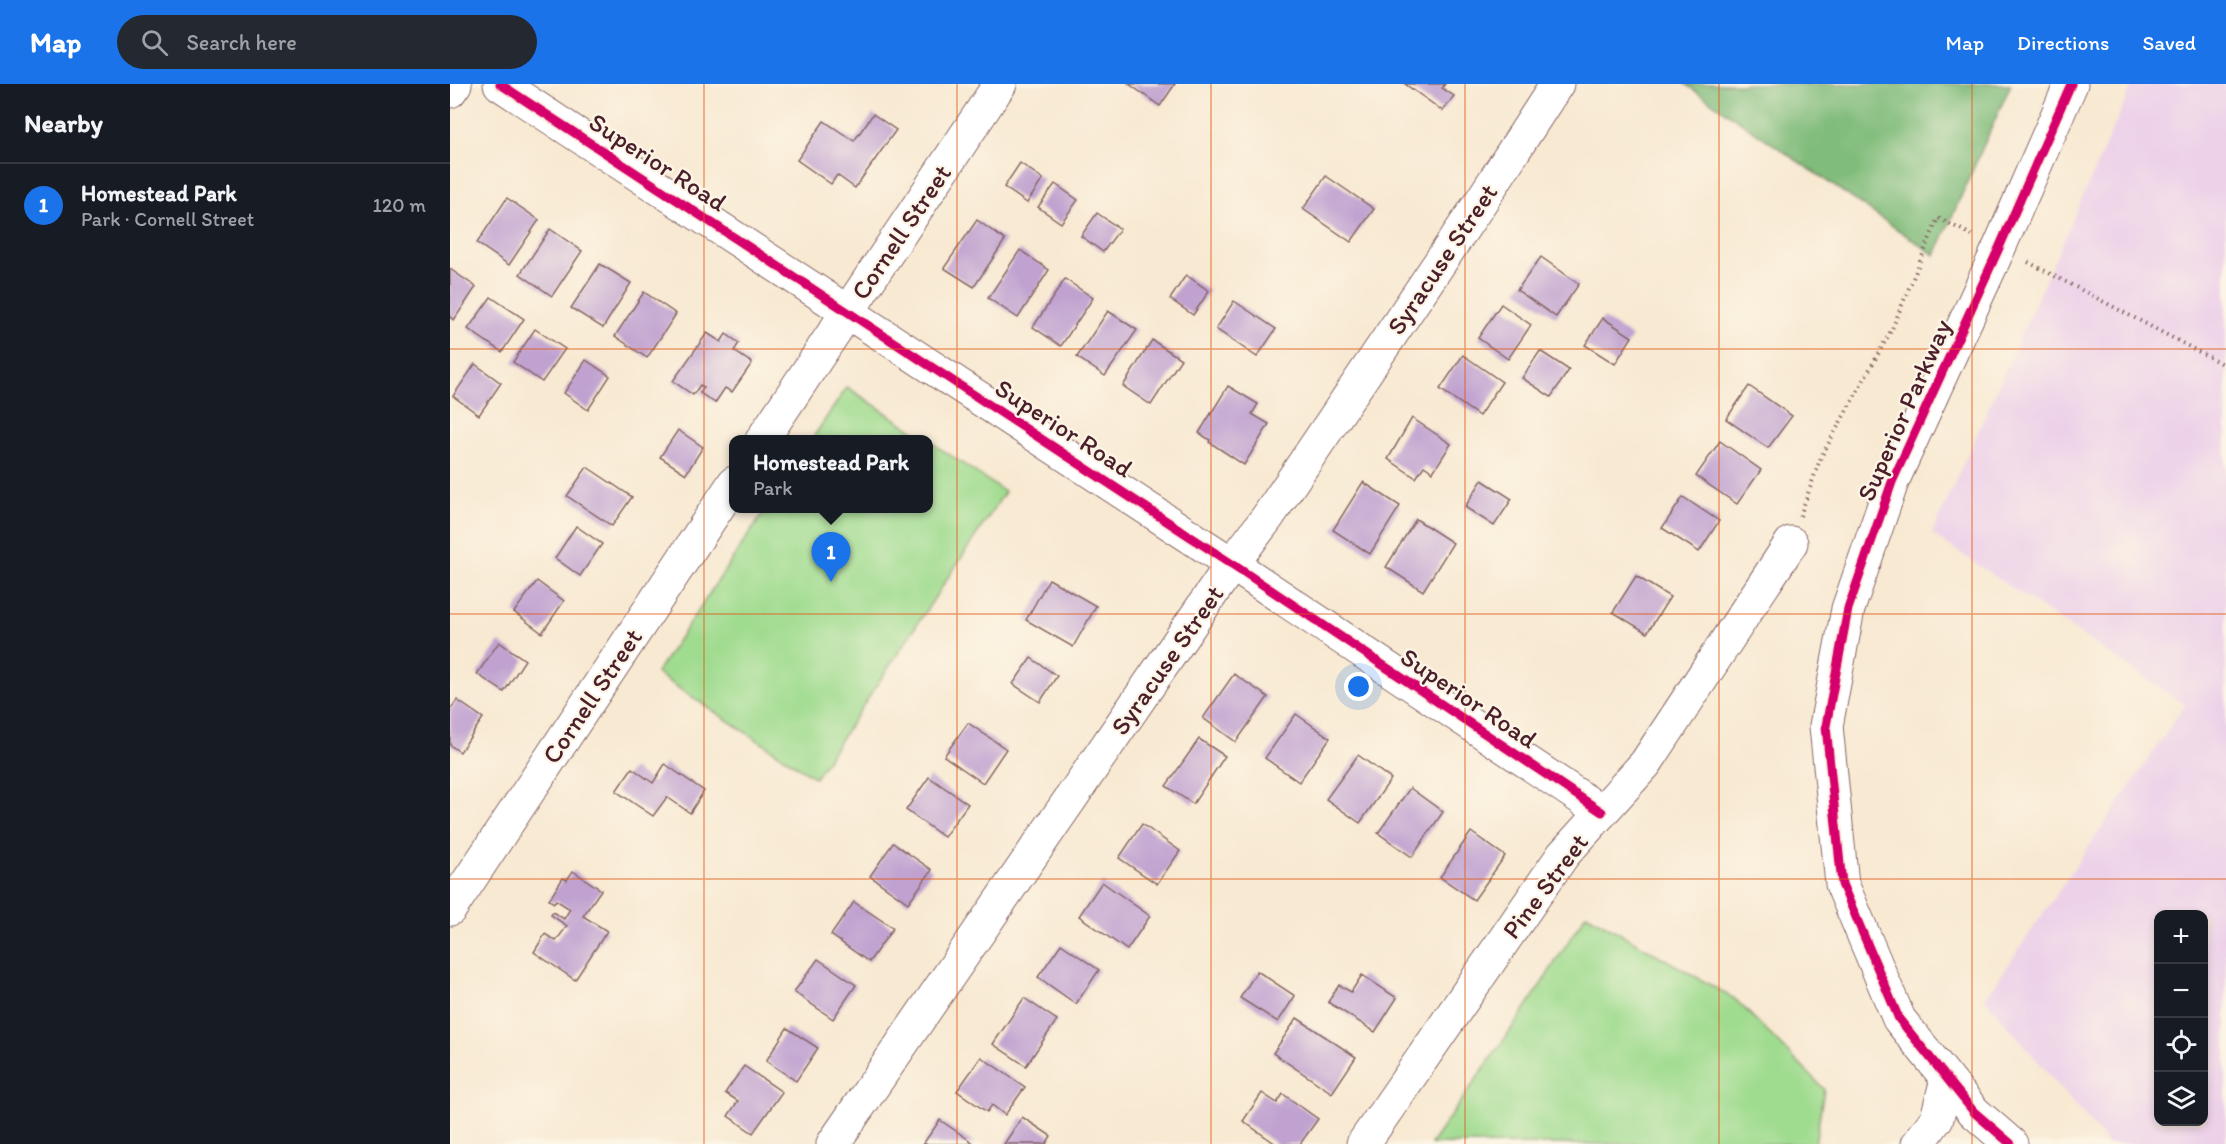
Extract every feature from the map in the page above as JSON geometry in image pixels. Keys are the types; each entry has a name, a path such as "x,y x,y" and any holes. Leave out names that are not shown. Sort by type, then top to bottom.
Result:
{"street":[{"path":"450,91 455,84"},
{"name":"Superior Road","path":"500,84 1232,564 1602,812"},
{"name":"Cornell Street","path":"765,435 1000,84"},
{"name":"Syracuse Street","path":"833,1144 1232,564 1267,518 1557,84"},
{"name":"Superior Parkway","path":"2011,1144 1974,1112 1899,1019 1842,884 1826,726 1848,609 1892,482 2000,248 2071,84"},
{"name":"Cornell Street","path":"450,909 729,490"},
{"name":"Pine Street","path":"1363,1144 1563,855 1646,763 1791,543"},
{"path":"1918,1144 1937,1118 1947,1079"}],"shaded area":[{"path":"2133,84 2226,84 2226,1144 2108,1144 1985,999 2185,705 1932,534"}],"green space":[{"path":"1685,84 2011,84 1935,255"},
{"path":"847,387 920,435 815,435"},
{"path":"933,444 1005,492 815,778 656,673 763,513 933,513"},
{"path":"1586,914 1735,999 1824,1089 1815,1144 1431,1144 1526,1008"}],"building":[{"path":"1129,84 1175,84 1160,106"},
{"path":"1405,84 1445,84 1442,88 1454,96 1443,111"},
{"path":"873,114 896,130 855,188 837,175 831,184 797,160 824,121 854,141"},
{"path":"1020,163 1043,179 1027,203 1004,187"},
{"path":"1326,176 1374,209 1351,242 1303,209"},
{"path":"1055,184 1078,200 1061,223 1038,207"},
{"path":"507,198 539,220 509,265 477,243"},
{"path":"1097,213 1120,229 1103,252 1081,236"},
{"path":"977,220 1005,240 974,287 944,268"},
{"path":"550,229 582,251 552,296 520,274"},
{"path":"1020,250 1049,270 1018,318 988,298"},
{"path":"1541,257 1579,284 1556,317 1517,290"},
{"path":"600,264 631,283 603,328 571,308"},
{"path":"450,269 476,287 454,320 450,317"},
{"path":"1186,275 1209,291 1193,315 1170,299"},
{"path":"1065,279 1093,298 1061,346 1033,327"},
{"path":"644,292 676,314 647,358 615,336"},
{"path":"491,297 524,319 502,352 468,329"},
{"path":"1234,301 1276,329 1257,357 1216,329"},
{"path":"1501,304 1531,325 1508,359 1478,338"},
{"path":"1108,311 1137,330 1105,376 1077,357"},
{"path":"1603,318 1632,337 1615,364 1585,345"},
{"path":"535,329 565,349 542,382 513,362"},
{"path":"707,333 721,342 726,334 739,343 734,351 752,363 732,392 725,388 715,403 700,393 704,387 700,385 693,395 673,381"},
{"path":"1152,340 1181,359 1151,405 1123,386"},
{"path":"1540,351 1569,370 1551,397 1522,378"},
{"path":"1463,355 1502,382 1479,416 1440,389"},
{"path":"586,360 610,376 588,410 564,393"},
{"path":"475,364 501,383 479,415 453,396"},
{"path":"1228,386 1258,404 1252,414 1269,424 1244,465 1199,433"},
{"path":"1749,386 1792,416 1768,448 1726,419"},
{"path":"1412,418 1451,444 1433,472 1424,466 1416,478 1388,459"},
{"path":"678,430 703,447 686,474 660,457"},
{"path":"1720,441 1761,470 1737,504 1696,476"},
{"path":"587,467 632,497 612,526 567,496"},
{"path":"1482,480 1512,499 1494,526 1465,507"},
{"path":"1363,482 1400,506 1370,554 1333,530"},
{"path":"1683,497 1719,521 1699,552 1662,528"},
{"path":"1416,519 1453,543 1423,591 1386,567"},
{"path":"576,526 602,544 580,576 555,558"},
{"path":"1636,576 1670,597 1647,633 1613,612"},
{"path":"1049,579 1096,606 1073,647 1026,620"},
{"path":"537,581 564,601 542,633 514,612"},
{"path":"499,642 525,660 504,692 477,674"},
{"path":"1031,658 1057,676 1040,702 1013,684"},
{"path":"1234,674 1268,697 1236,742 1203,718"},
{"path":"457,700 483,718 460,752 450,745 450,710"},
{"path":"1296,714 1330,738 1299,782 1265,758"},
{"path":"968,723 1006,749 983,783 944,756"},
{"path":"1199,739 1225,756 1193,804 1166,786"},
{"path":"1358,755 1391,779 1360,823 1326,799"},
{"path":"665,764 704,791 690,813 667,797 653,816 616,791 632,768 653,783"},
{"path":"929,777 968,804 944,837 906,810"},
{"path":"1410,788 1443,812 1412,857 1378,833"},
{"path":"1142,824 1180,851 1157,884 1119,858"},
{"path":"1471,832 1505,856 1474,900 1440,877"},
{"path":"893,843 932,870 908,903 870,876"},
{"path":"573,871 601,890 583,916 607,931 575,980 534,952 545,934 556,941 567,926 551,915 553,912 564,919 570,909 556,900 554,903 549,900 563,878 567,880"},
{"path":"1102,882 1150,916 1127,950 1079,916"},
{"path":"854,902 893,928 869,962 831,935"},
{"path":"1061,944 1099,970 1076,1004 1038,977"},
{"path":"818,959 856,985 833,1019 794,992"},
{"path":"1257,971 1295,996 1278,1022 1240,998"},
{"path":"1362,975 1397,998 1375,1032 1328,1002 1339,985 1351,992"},
{"path":"1024,998 1057,1020 1026,1066 993,1044"},
{"path":"1297,1018 1356,1057 1332,1093 1273,1053"},
{"path":"787,1028 818,1048 796,1081 766,1061"},
{"path":"981,1057 1025,1087 1005,1115 992,1105 987,1112 957,1091"},
{"path":"744,1066 782,1092 753,1133 728,1116 738,1101 725,1093"},
{"path":"1262,1093 1277,1103 1283,1094 1318,1119 1300,1144 1276,1144 1243,1121"},
{"path":"1022,1117 1051,1136 1046,1144 1004,1144"},
{"path":"940,1120 975,1144 923,1144"}],"cycle path":[{"path":"500,84 1232,564 1602,812"},
{"path":"2011,1144 1974,1112 1899,1019 1842,884 1826,726 1848,609 1892,482 2071,84"}],"place":[{"name":"Homestead Park","path":"831,582"}]}
